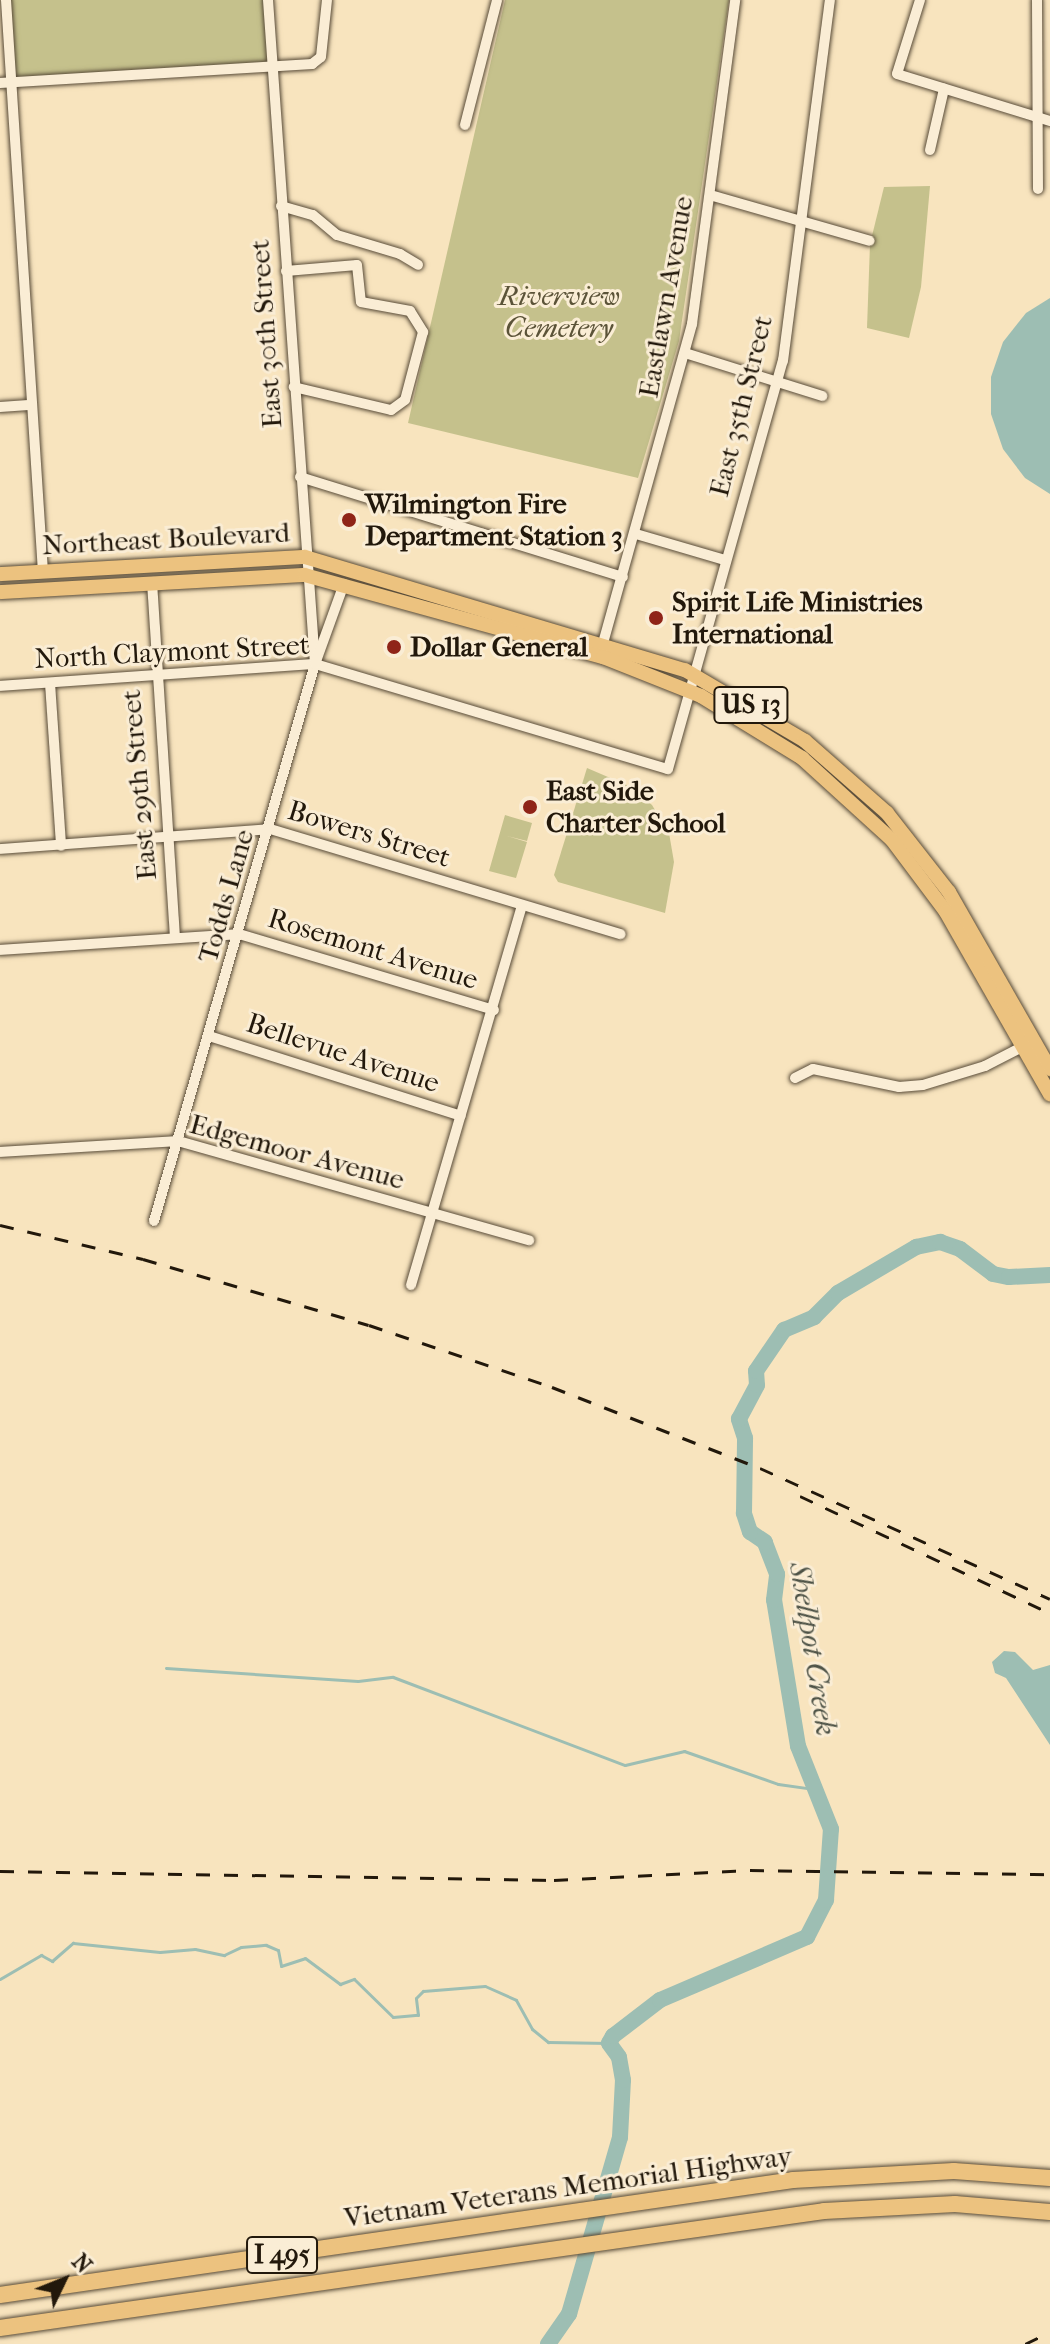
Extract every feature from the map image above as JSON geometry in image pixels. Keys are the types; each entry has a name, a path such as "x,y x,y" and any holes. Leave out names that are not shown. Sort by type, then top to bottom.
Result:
{"highway":[{"name":"Vietnam Veterans Memorial Highway","path":"0,2295 866,2173 1050,2178"},
{"name":"Vietnam Veterans Memorial Highway","path":"0,2328 617,2237 824,2211 955,2204 1050,2212"}],"main road":[{"name":"Northeast Boulevard","path":"0,574 305,557 603,650"},
{"path":"0,584 34,581 43,572"},
{"name":"Northeast Boulevard","path":"0,592 305,575"},
{"name":"US 13","path":"305,575 603,650 687,690 779,741 843,791 892,840 946,912 1028,1043 1048,1066"},
{"path":"603,650 678,677 693,674"},
{"name":"US 13","path":"693,674 805,741 887,813 949,892 1028,1043 1050,1094"}],"street":[{"path":"6,0 5,82 43,572"},
{"name":"East 30th Street","path":"268,0 305,575 315,664"},
{"path":"5,82 272,69 312,64 321,57 327,0"},
{"path":"465,125 497,0"},
{"name":"Eastlawn Avenue","path":"603,650 685,353 710,195 735,0"},
{"name":"East 35th Street","path":"668,769 687,690 777,382 803,221 830,0"},
{"path":"920,0 897,74 1050,121"},
{"path":"1037,0 1038,189"},
{"path":"930,150 944,89"},
{"path":"710,195 870,241"},
{"path":"281,206 313,215 337,235 400,254 418,265"},
{"path":"286,271 357,265 361,302 410,311 423,332 405,400 391,410 294,387"},
{"path":"685,353 822,396"},
{"path":"0,407 32,405"},
{"path":"300,477 623,577"},
{"path":"636,534 725,560"},
{"name":"East 29th Street","path":"152,582 154,675 175,937"},
{"name":"Todds Lane","path":"154,1221 270,829 315,664 344,584"},
{"name":"North Claymont Street","path":"0,686 315,664 668,769"},
{"path":"50,683 61,846"},
{"name":"Bowers Street","path":"0,849 270,829 621,934"},
{"path":"411,1285 522,906"},
{"name":"Rosemont Avenue","path":"0,950 239,934 494,1010"},
{"name":"Bellevue Avenue","path":"209,1036 461,1116"},
{"path":"795,1078 813,1069 899,1087 923,1085 985,1066 1028,1043"},
{"name":"Edgemoor Avenue","path":"0,1152 178,1141 529,1240"}],"green space":[{"path":"5,0 268,0 272,69 10,82"},
{"name":"Riverview Cemetery","path":"505,0 729,0 679,341 638,478 408,423"},
{"path":"930,186 921,287 909,338 867,328 870,244 884,187"},
{"path":"587,768 629,786 652,805 669,833 674,862 665,913 558,882 554,875"},
{"path":"505,815 532,823 527,841 507,836 527,842 516,878 489,871"}],"water":[{"path":"1050,298 1050,494 1025,478 1003,449 991,414 991,377 1003,342 1026,313"},
{"path":"1004,1651 1015,1652 1033,1670 1050,1665 1050,1745 1006,1678 995,1673 992,1662"}],"waterway":[{"name":"Shellpot Creek","path":"548,2344 569,2314 620,2137 623,2080 619,2057 609,2043 613,2036 660,2000 807,1937 826,1900 831,1829 798,1746 774,1600 777,1574 765,1542 750,1532 744,1513 745,1438 739,1419 757,1385 756,1371 784,1330 814,1317 838,1293 916,1247 940,1242 960,1249 993,1274 1009,1277 1050,1275"},
{"path":"166,1668 358,1681 393,1677 625,1765 684,1751 778,1784 813,1789"},
{"path":"0,1979 41,1955 52,1961 73,1943 160,1952 195,1949 224,1955 241,1947 266,1945 278,1950 281,1966 305,1958 340,1984 354,1979 393,2017 418,2015 416,1998 423,1991 485,1986 516,2000 532,2029 548,2042 609,2043"}],"railway":[{"path":"0,1225 143,1259 369,1325 552,1387 760,1468 1050,1599"},
{"path":"800,1496 1050,1613"},
{"path":"0,1871 554,1880 750,1870 1050,1874"},
{"path":"1025,2344 1050,2332"}],"place":[{"name":"Wilmington Fire Department Station 3","path":"349,520"},
{"name":"Spirit Life Ministries International","path":"656,618"},
{"name":"Dollar General","path":"394,647"},
{"name":"East Side Charter School","path":"530,807"}]}
